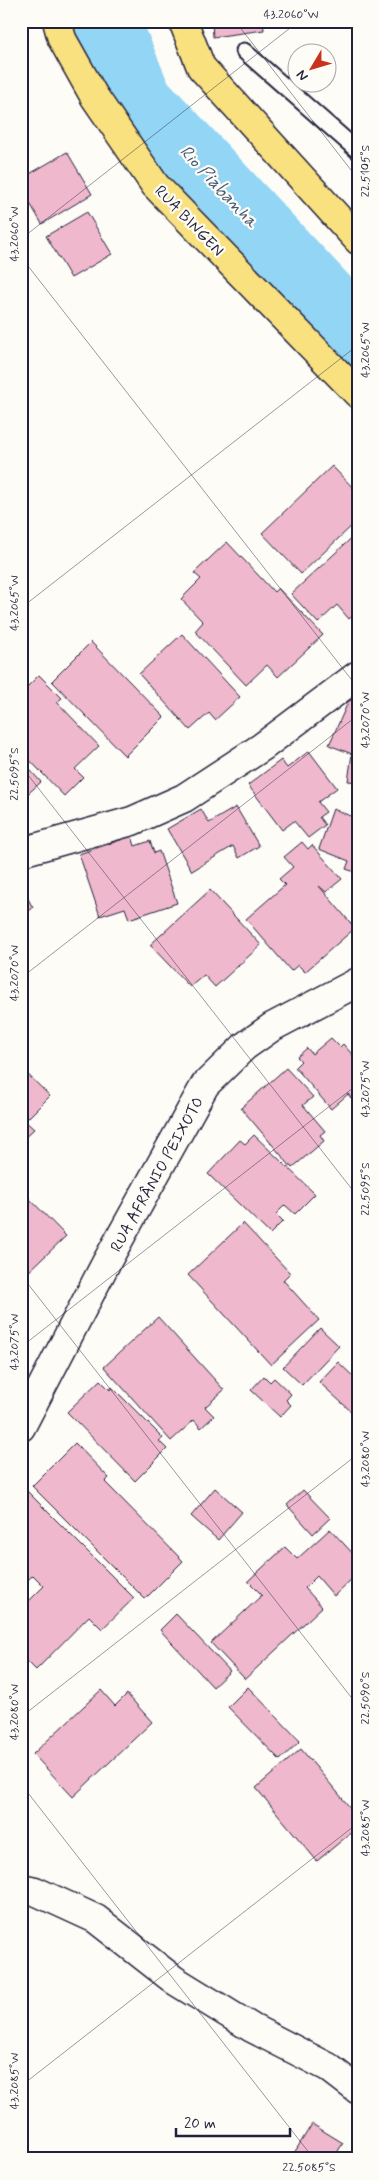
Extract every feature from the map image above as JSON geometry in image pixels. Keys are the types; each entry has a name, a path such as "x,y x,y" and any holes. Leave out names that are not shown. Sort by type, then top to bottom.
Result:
{"main road":[{"name":"RUA BINGEN","path":"57,21 62,39 94,96 156,185 358,394"},
{"path":"184,21 201,67 358,240"}],"street":[{"path":"21,852 132,821 184,798 262,747 358,674"},
{"name":"RUA AFRÂNIO PEIXOTO","path":"21,1427 106,1263 205,1085 244,1046 272,1027 358,982"},
{"path":"21,1888 96,1918 174,1980 252,2028 328,2067 358,2090"}],"lane":[{"path":"244,51 358,151"}],"building":[{"path":"212,21 263,21 264,30 213,37"},
{"path":"336,21 346,21 339,26"},
{"path":"67,152 92,194 42,224 21,188 21,179"},
{"path":"87,212 112,254 71,278 46,236"},
{"path":"332,466 358,493 358,520 301,574 262,533"},
{"path":"358,532 358,611 349,619 337,605 318,623 291,594"},
{"path":"227,542 274,592 278,588 323,635 278,677 267,665 246,685 195,631 203,622 181,599 201,579 194,573"},
{"path":"182,634 240,697 215,720 209,713 190,730 139,674"},
{"path":"91,642 164,717 125,756 52,681"},
{"path":"39,675 62,698 57,702 99,746 75,769 83,777 64,796 21,751 21,693"},
{"path":"358,693 358,782 348,781 352,754 329,745 349,700 354,702"},
{"path":"309,751 337,788 318,802 326,812 319,817 325,825 308,838 294,821 282,830 248,785 281,760 287,768"},
{"path":"21,760 41,782 21,800"},
{"path":"236,807 259,846 239,858 233,846 192,871 167,829 201,809 209,823"},
{"path":"333,809 358,819 358,873 346,869 349,861 319,849"},
{"path":"132,836 135,846 150,841 154,853 159,851 177,903 129,919 125,908 100,916 79,854"},
{"path":"302,842 308,849 312,845 342,879 326,892 319,886 355,928 305,972 298,965 291,971 246,919 285,885 279,879 293,867 284,857"},
{"path":"21,886 33,908 24,914 21,909"},
{"path":"210,890 261,945 215,987 204,975 190,987 150,945"},
{"path":"331,1038 340,1047 343,1044 358,1061 358,1081 355,1083 358,1086 358,1092 351,1098 348,1094 331,1109 295,1067 301,1061 297,1057 307,1048 312,1054"},
{"path":"21,1068 50,1096 25,1121 34,1129 21,1141"},
{"path":"286,1068 313,1097 303,1105 325,1131 320,1135 324,1141 292,1168 241,1108"},
{"path":"254,1135 315,1194 295,1214 285,1205 276,1214 283,1221 270,1234 208,1174 240,1140 245,1144"},
{"path":"21,1190 66,1236 21,1279"},
{"path":"243,1223 290,1273 283,1280 319,1320 271,1365 188,1275"},
{"path":"21,1308 30,1316 21,1324"},
{"path":"158,1317 224,1390 205,1407 214,1416 201,1428 194,1420 171,1441 104,1367"},
{"path":"320,1328 339,1346 302,1385 283,1367"},
{"path":"338,1362 358,1381 358,1410 354,1414 319,1382"},
{"path":"264,1376 270,1382 274,1378 291,1394 286,1400 291,1405 280,1417 251,1390"},
{"path":"100,1380 110,1390 112,1387 163,1438 159,1441 167,1449 135,1481 67,1412"},
{"path":"75,1443 109,1478 105,1482 183,1561 145,1599 32,1486"},
{"path":"21,1485 134,1598 102,1629 89,1616 36,1670 21,1655 21,1609 44,1586 33,1575 21,1587"},
{"path":"215,1488 242,1512 218,1540 191,1516"},
{"path":"303,1490 330,1518 313,1534 287,1505"},
{"path":"330,1529 358,1559 358,1573 334,1596 317,1576 305,1588 322,1607 245,1679 211,1643 262,1595 248,1581 285,1547 297,1559"},
{"path":"176,1614 230,1671 213,1687 160,1630"},
{"path":"248,1687 300,1741 280,1760 228,1707"},
{"path":"101,1690 115,1706 127,1694 152,1722 73,1797 33,1754"},
{"path":"301,1749 358,1817 358,1827 317,1861 256,1788"},
{"path":"312,2124 343,2143 333,2159 291,2158"}],"waterway":[{"name":"Rio Piabanha","path":"106,21 138,99 358,335"}]}
